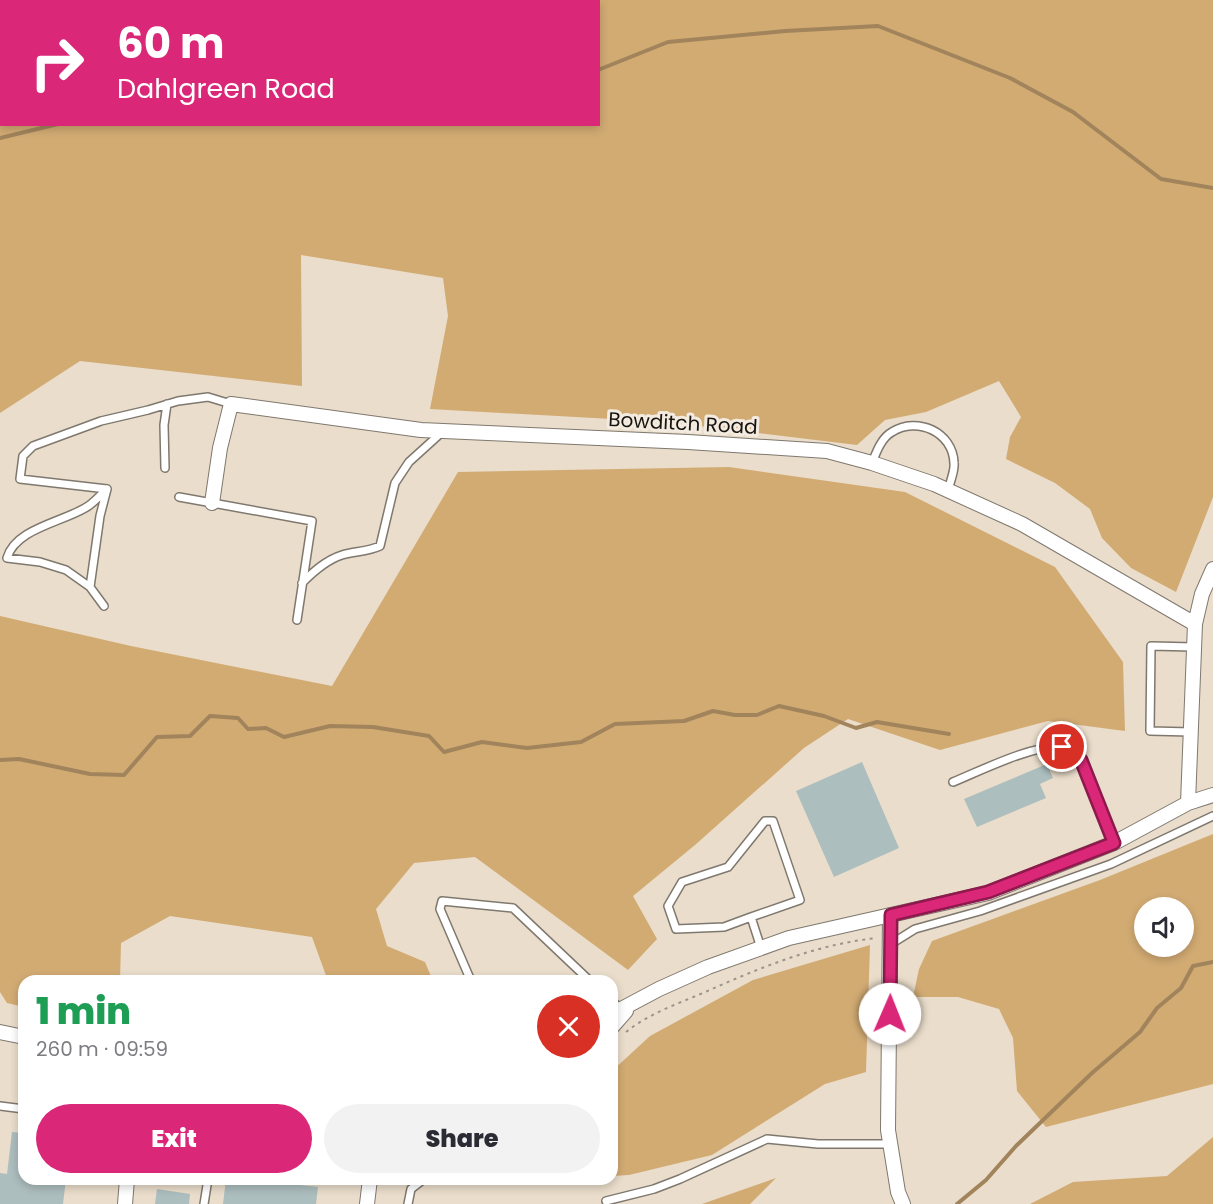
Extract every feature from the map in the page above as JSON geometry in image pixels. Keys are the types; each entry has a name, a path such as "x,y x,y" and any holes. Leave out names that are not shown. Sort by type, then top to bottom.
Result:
{"street":[{"name":"Bowditch Road","path":"231,404 421,430 688,442 827,451 872,463 948,490 1022,524 1195,624"},
{"path":"212,503 220,448 231,404"},
{"path":"1188,803 1195,624 1202,594 1213,569"},
{"path":"620,1007 708,968 789,938 988,892 1114,843 1188,803 1213,795"},
{"path":"891,915 888,1130 898,1192 903,1204"},
{"path":"0,1032 18,1036"},
{"path":"125,1204 127,1185"},
{"path":"367,1204 369,1185"}],"lane":[{"path":"107,489 20,478 23,456 33,446 101,421 167,404 208,398 231,404"},
{"path":"165,468 164,425 167,404"},
{"path":"872,463 878,448 890,433 907,425 925,426 940,433 951,447 955,465 948,490"},
{"path":"302,583 316,569 342,555 369,551 380,546 395,483 409,462 443,431"},
{"path":"104,606 90,587 66,570 40,562 7,558 9,551 28,533 86,508 107,489"},
{"path":"90,587 100,516 107,489"},
{"path":"179,497 312,521 297,620"},
{"path":"1191,732 1150,731 1151,646 1194,647"},
{"path":"953,782 1039,748 1071,749 1081,760 1114,843"},
{"path":"891,940 915,929 980,911 1111,864 1213,816"},
{"path":"765,821 773,821 800,900 751,917 724,927 676,929 668,906 682,882 728,867 765,821"},
{"path":"468,975 440,909 442,901 513,908 584,975"},
{"path":"751,917 761,948"},
{"path":"0,1106 18,1108"},
{"path":"606,1201 680,1179 767,1138 818,1144 891,1144"},
{"path":"204,1204 207,1185"},
{"path":"408,1204 411,1189 416,1185"}],"path":[{"path":"618,1031 768,965 835,945 891,940"}],"shaded area":[{"path":"600,0 1213,0 1213,1204 0,1204 0,126 600,126"},
{"path":"600,0 1213,0 1213,497 1176,592 1131,568 1102,538 1090,509 1055,483 1006,459 1010,437 1021,417 999,381 926,412 885,420 857,445 666,422 430,409 448,316 443,278 301,255 302,386 80,361 0,413 0,126 600,126"},
{"path":"729,467 905,492 1055,567 1123,662 1125,731 1048,721 940,750 848,719 804,748 695,845 633,896 657,939 628,970 475,857 414,863 376,909 387,946 425,962 430,975 326,975 312,937 170,916 121,943 120,975 18,975 18,1006 7,1003 0,992 0,616 131,646 332,686 458,472"},
{"path":"1213,834 1213,1084 1046,1127 1017,1091 1013,1038 999,1009 958,997 913,997 919,969 932,941 1100,880"},
{"path":"870,945 866,1072 825,1084 712,1155 618,1176 618,1065 650,1036 753,980"},
{"path":"1213,1137 1213,1204 1030,1204 1073,1182 1167,1176"},
{"path":"776,1178 750,1204 702,1204"}],"building":[{"path":"862,762 899,848 834,877 796,791"},
{"path":"1047,764 1053,778 1040,784 1046,798 977,827 964,799"},
{"path":"12,1132 18,1132 18,1185 65,1185 63,1204 0,1204 0,1173 7,1174"},
{"path":"225,1185 318,1187 316,1204 223,1204"},
{"path":"157,1189 190,1194 189,1204 155,1204"}],"waterway":[{"path":"600,69 668,42 785,31 878,26 1010,78 1073,112 1161,179 1213,188"},
{"path":"0,138 50,126"},
{"path":"0,760 19,759 90,774 124,775 157,737 190,736 210,716 238,718 248,729 266,728 284,737 330,726 373,727 429,736 444,752 482,742 527,748 581,742 615,724 684,721 713,711 735,715 757,715 779,706 824,716 856,728 877,722 949,734"},
{"path":"957,1204 986,1180 1016,1146 1092,1073 1140,1032 1157,1008 1181,988 1193,966 1213,962"}],"route":[{"path":"890,1014 891,915 988,892 1114,843 1081,760 1071,749 1062,747"}]}
